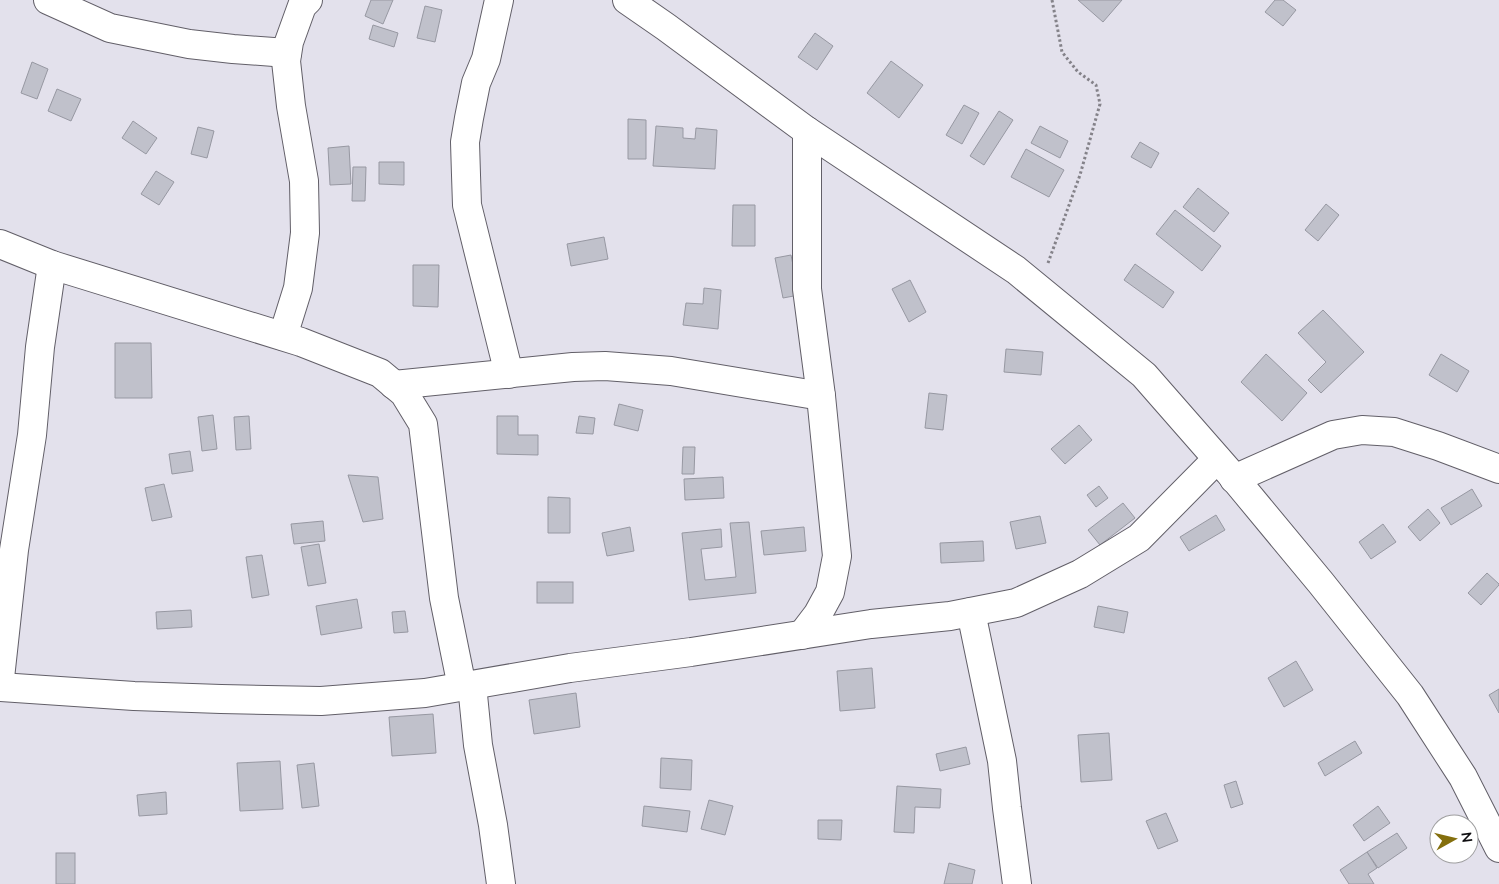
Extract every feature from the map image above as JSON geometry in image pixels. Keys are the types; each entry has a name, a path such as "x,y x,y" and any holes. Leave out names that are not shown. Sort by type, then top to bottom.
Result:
{"street":[{"path":"48,0 110,28 189,44 287,53"},
{"path":"283,336 298,288 305,233 304,181 291,106 286,61 289,42 302,6 308,0"},
{"path":"500,0 486,59 476,83 465,142 467,205 509,374"},
{"path":"627,0 807,131 1016,270 1144,375 1226,469 1321,583 1410,695 1463,777 1499,848"},
{"path":"802,635 818,614 830,592 837,556 821,396 806,289 807,131"},
{"path":"0,244 52,265 283,336 380,373 404,394 423,424 444,598 467,686 493,826 501,884"},
{"path":"0,678 14,550 32,435 40,347 52,265"},
{"path":"394,385 604,366 671,371 821,396"},
{"path":"0,687 134,696 321,701 425,693 570,668 691,652 871,624 950,616 1016,603 1080,574 1138,538 1226,469 1333,435 1362,430 1394,432 1438,446 1499,470"},
{"path":"971,612 1002,761 1017,884"}],"path":[{"path":"1039,289 1080,175 1100,104 1096,85 1078,72 1062,52 1052,0"}],"building":[{"path":"371,0 393,0 383,24 365,16"},
{"path":"1078,0 1122,0 1103,22"},
{"path":"1275,0 1283,0 1296,10 1283,26 1265,12"},
{"path":"425,6 442,10 435,42 417,38"},
{"path":"373,25 398,33 394,47 369,39"},
{"path":"815,33 833,46 817,70 798,57"},
{"path":"891,61 923,85 899,118 867,93"},
{"path":"32,62 48,69 37,99 21,93"},
{"path":"57,89 81,99 71,121 48,111"},
{"path":"964,105 979,113 962,144 946,135"},
{"path":"999,111 1013,120 984,165 970,156"},
{"path":"628,119 646,120 646,159 628,159"},
{"path":"133,121 157,138 146,154 122,138"},
{"path":"656,126 683,128 683,138 695,139 696,128 717,130 715,169 653,166"},
{"path":"1040,126 1068,141 1060,158 1031,143"},
{"path":"198,127 214,131 207,158 191,154"},
{"path":"1140,142 1159,153 1151,168 1131,157"},
{"path":"349,146 351,184 330,185 328,148"},
{"path":"1026,149 1064,170 1049,197 1011,177"},
{"path":"379,162 404,162 404,185 379,184"},
{"path":"353,167 366,167 365,201 352,201"},
{"path":"156,171 174,182 159,205 141,194"},
{"path":"1198,188 1229,213 1214,232 1183,207"},
{"path":"1326,204 1339,215 1318,241 1305,230"},
{"path":"733,205 755,205 755,246 732,246"},
{"path":"1175,210 1221,246 1202,271 1156,234"},
{"path":"604,237 608,259 571,266 567,244"},
{"path":"791,255 799,295 783,298 775,258"},
{"path":"1135,264 1174,292 1163,308 1124,280"},
{"path":"413,265 439,265 438,307 413,306"},
{"path":"910,280 926,312 909,322 892,289"},
{"path":"704,288 721,290 718,329 683,325 686,303 703,304"},
{"path":"1323,310 1364,352 1321,393 1308,380 1326,362 1298,333"},
{"path":"115,343 151,343 152,398 115,398"},
{"path":"1006,349 1043,352 1041,375 1004,372"},
{"path":"1266,354 1307,393 1282,421 1241,382"},
{"path":"1441,354 1469,371 1457,392 1429,375"},
{"path":"929,393 947,395 943,430 925,428"},
{"path":"619,404 643,410 638,431 614,425"},
{"path":"213,415 217,449 202,451 198,417"},
{"path":"249,416 251,449 236,450 234,417"},
{"path":"497,416 518,416 518,435 538,435 538,455 497,454"},
{"path":"579,416 595,418 593,434 576,433"},
{"path":"1079,425 1092,440 1065,464 1051,449"},
{"path":"683,447 695,447 694,474 682,474"},
{"path":"190,451 193,471 172,474 169,454"},
{"path":"348,475 378,477 383,519 363,522"},
{"path":"723,477 724,498 685,500 684,479"},
{"path":"164,484 172,517 152,521 145,488"},
{"path":"1099,486 1108,498 1096,507 1087,495"},
{"path":"1472,489 1482,506 1451,525 1441,508"},
{"path":"548,497 570,498 570,533 548,533"},
{"path":"1123,503 1135,518 1100,545 1088,530"},
{"path":"1428,509 1440,523 1420,541 1408,527"},
{"path":"1216,515 1225,530 1189,551 1180,537"},
{"path":"1040,516 1046,543 1016,549 1010,522"},
{"path":"323,521 325,541 294,544 291,524"},
{"path":"749,522 756,593 689,600 682,533 721,529 722,547 701,549 705,580 736,577 730,523"},
{"path":"1383,524 1396,542 1371,559 1359,542"},
{"path":"630,527 634,551 607,556 602,533"},
{"path":"804,527 806,551 764,555 761,531"},
{"path":"983,541 984,561 941,563 940,543"},
{"path":"319,544 326,583 308,586 301,547"},
{"path":"262,555 269,595 252,598 246,557"},
{"path":"1487,573 1499,585 1481,605 1468,593"},
{"path":"537,582 573,582 573,603 537,603"},
{"path":"357,599 362,628 321,635 316,606"},
{"path":"1098,606 1128,612 1124,633 1094,627"},
{"path":"191,610 192,627 157,629 156,612"},
{"path":"405,611 408,632 394,633 392,612"},
{"path":"1296,661 1313,690 1284,707 1268,678"},
{"path":"872,668 875,708 840,711 837,671"},
{"path":"1499,689 1499,713 1489,695"},
{"path":"576,693 580,727 534,734 529,700"},
{"path":"433,714 436,753 392,756 389,717"},
{"path":"1109,733 1112,780 1081,782 1078,735"},
{"path":"1355,741 1362,753 1325,776 1318,763"},
{"path":"966,747 970,764 940,771 936,754"},
{"path":"661,758 692,760 691,790 660,788"},
{"path":"280,761 283,809 240,811 237,763"},
{"path":"314,763 319,806 302,808 297,765"},
{"path":"1236,781 1243,804 1231,808 1224,785"},
{"path":"897,786 941,789 940,808 915,807 914,833 894,832"},
{"path":"166,792 167,814 139,816 137,795"},
{"path":"709,800 733,806 725,835 701,829"},
{"path":"644,806 690,811 687,832 642,826"},
{"path":"1378,806 1390,823 1364,841 1353,825"},
{"path":"1166,813 1178,841 1158,849 1146,821"},
{"path":"818,820 842,820 841,840 818,839"},
{"path":"1397,833 1407,848 1378,868 1367,852"},
{"path":"1367,852 1377,868 1368,874 1374,884 1349,884 1340,870"},
{"path":"56,853 75,853 75,884 56,884"},
{"path":"949,863 975,870 972,884 944,884"}]}
